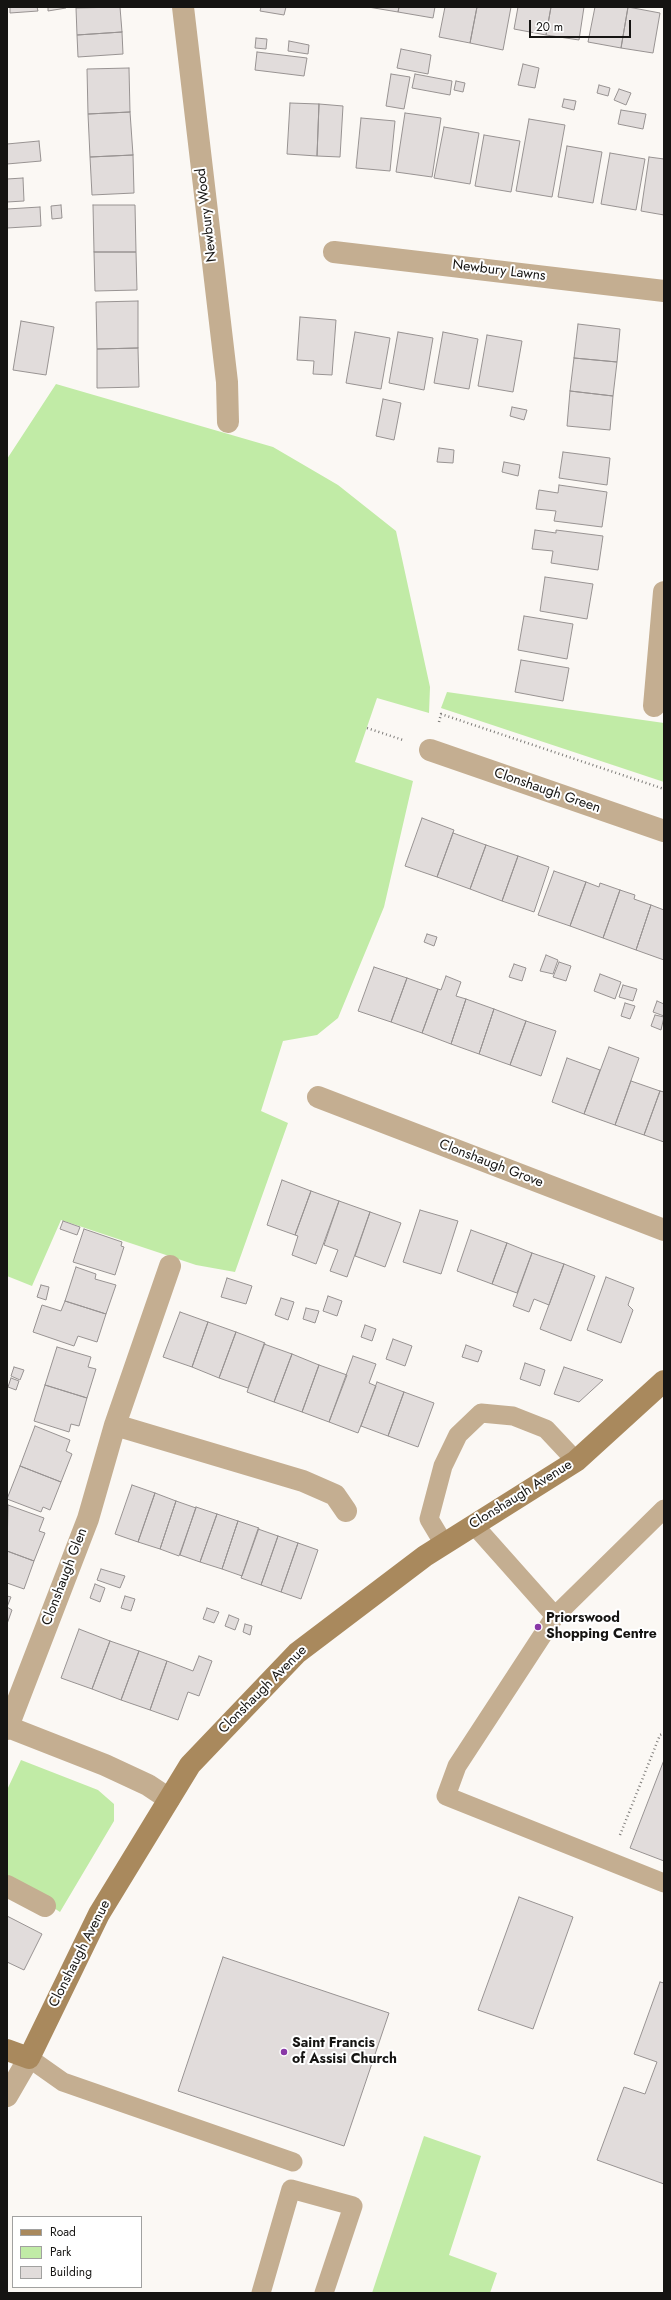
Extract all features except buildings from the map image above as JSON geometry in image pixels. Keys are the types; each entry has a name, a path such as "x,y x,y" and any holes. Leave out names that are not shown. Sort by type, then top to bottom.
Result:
{"street":[{"name":"Newbury Wood","path":"184,7 227,382 228,422"},
{"name":"Newbury Lawns","path":"334,252 664,291"},
{"path":"654,706 664,592"},
{"name":"Clonshaugh Green","path":"430,750 664,831"},
{"name":"Clonshaugh Grove","path":"318,1098 664,1230"},
{"name":"Clonshaugh Glen","path":"169,1799 148,1784 105,1765 7,1728 88,1519 115,1425 170,1266"},
{"name":"Clonshaugh Avenue","path":"7,2096 29,2058 99,1914 190,1765 297,1653 425,1556 576,1460 664,1381"},
{"path":"115,1425 303,1481 335,1495 346,1511"},
{"path":"7,1886 45,1906"},
{"path":"7,2050 29,2058"}],"lane":[{"path":"444,1544 429,1519 443,1466 458,1435 481,1413 513,1416 546,1429 576,1460"},
{"path":"664,1509 555,1616 457,1766 446,1796 664,1883"},
{"path":"474,1525 555,1616"},
{"path":"29,2058 63,2082 293,2162"},
{"path":"261,2293 291,2189 353,2206 324,2293"}],"path":[{"path":"610,1861 660,1735 664,1733"}],"green space":[{"path":"56,384 273,447 338,485 396,531 430,687 429,713 377,698 355,762 413,781 384,907 338,1018 317,1035 283,1041 261,1111 288,1123 235,1272 196,1265 61,1220 32,1286 7,1276 7,459"},
{"path":"447,692 664,723 664,782 441,708"},
{"path":"21,1760 98,1790 114,1804 114,1821 60,1912 7,1877 7,1790"},
{"path":"424,2136 481,2156 449,2255 497,2273 490,2293 372,2293"}],"place":[{"name":"Priorswood Shopping Centre","path":"538,1627"},
{"name":"Saint Francis of Assisi Church","path":"284,2052"}]}
